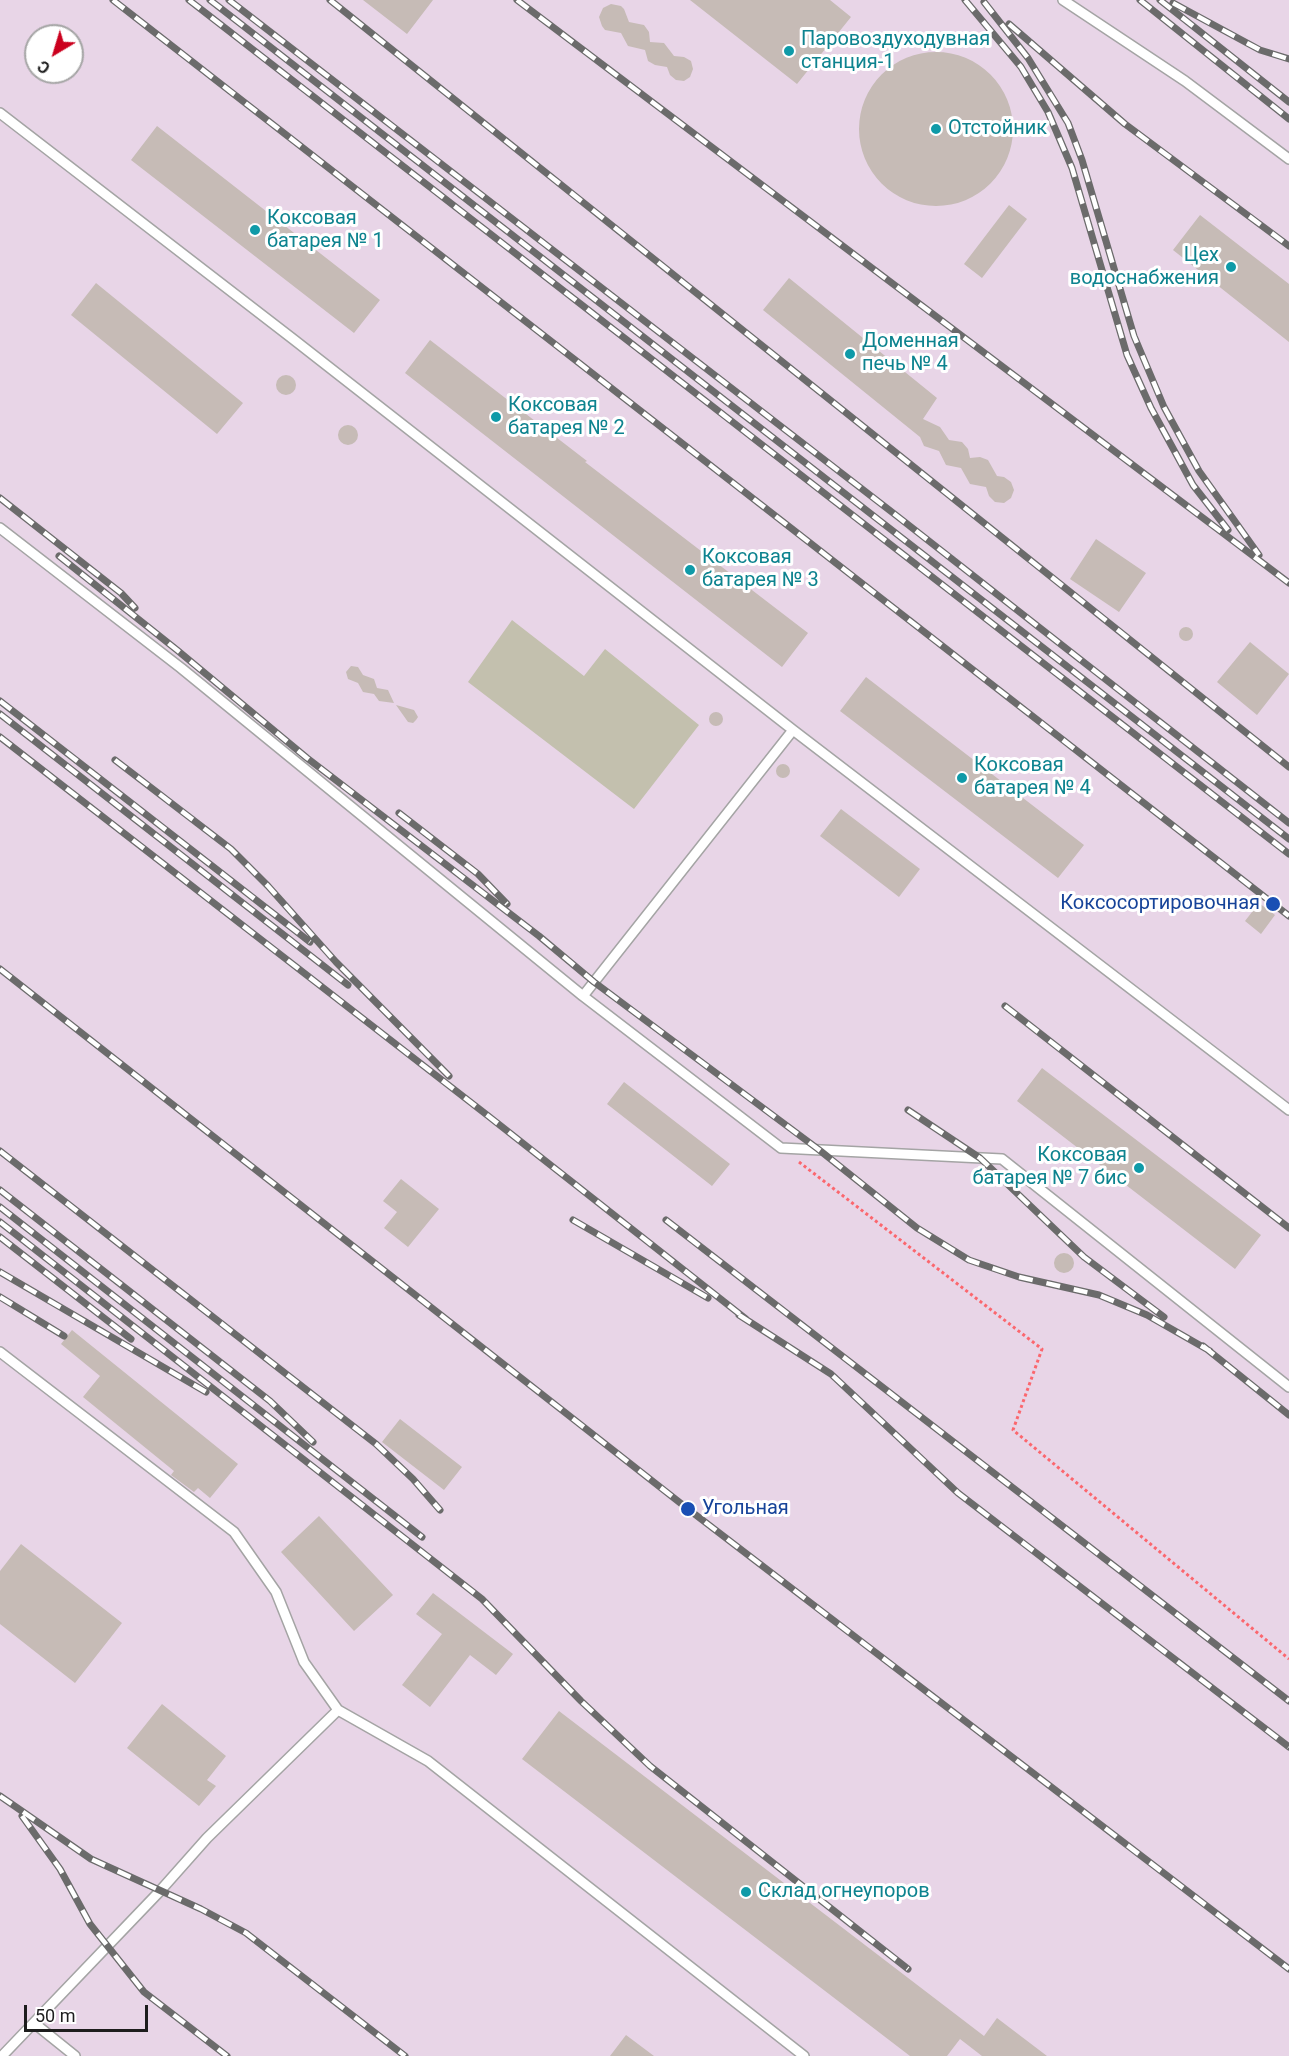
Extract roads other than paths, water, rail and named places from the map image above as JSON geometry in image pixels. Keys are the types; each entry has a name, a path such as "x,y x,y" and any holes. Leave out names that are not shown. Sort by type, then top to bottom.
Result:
{"lane":[{"path":"1063,0 1185,81 1289,159"},
{"path":"0,113 793,730 1289,1110"},
{"path":"0,528 190,676 583,996 781,1148 1002,1159 1289,1387"},
{"path":"583,996 793,730"},
{"path":"0,1353 234,1532 276,1592 304,1662 338,1710 428,1761 804,2056"},
{"path":"2,2056 160,1891 207,1838 338,1710"},
{"path":"34,2023 75,2056"}],"railway":[{"path":"113,0 1289,916"},
{"path":"189,0 1289,854"},
{"path":"210,0 1289,839"},
{"path":"229,0 897,516 1289,823"},
{"path":"330,0 1289,767"},
{"path":"517,0 1289,583"},
{"path":"965,0 1021,67 1048,112 1072,168 1127,355 1151,408 1193,485 1228,530"},
{"path":"1140,0 1289,119"},
{"path":"1160,0 1289,102"},
{"path":"984,2 1028,58 1068,123 1082,160 1134,336 1164,407 1199,471 1259,555"},
{"path":"1173,3 1260,50 1289,59"},
{"path":"1009,24 1125,124 1289,246"},
{"path":"0,498 121,593 135,608"},
{"path":"59,556 307,758 539,936 594,982 818,1149 917,1228 969,1260 1019,1277 1099,1295 1147,1315 1210,1351"},
{"path":"0,701 310,942"},
{"path":"0,714 348,985"},
{"path":"0,737 746,1319"},
{"path":"115,760 231,849 268,886 336,962 449,1076"},
{"path":"399,813 478,874 507,904"},
{"path":"0,969 688,1509 1289,1969"},
{"path":"1005,1006 1289,1228"},
{"path":"908,1110 980,1158 1084,1257 1164,1317"},
{"path":"0,1151 376,1444 413,1479 440,1510"},
{"path":"0,1190 270,1401 313,1442"},
{"path":"0,1207 422,1537"},
{"path":"573,1220 708,1298"},
{"path":"666,1220 1289,1701"},
{"path":"0,1222 482,1599 581,1701 650,1766 908,1969"},
{"path":"0,1237 131,1339"},
{"path":"0,1272 206,1392"},
{"path":"0,1297 64,1336"},
{"path":"739,1315 831,1374 958,1493 1289,1747"},
{"path":"1203,1346 1289,1415"},
{"path":"0,1796 91,1859 201,1909 246,1933 405,2056"},
{"path":"22,1816 60,1869 90,1924 144,1992 227,2056"}],"place":[{"name":"Паровоздуходувная станция-1","path":"789,51"},
{"name":"Отстойник","path":"936,129"},
{"name":"Коксовая батарея № 1","path":"255,230"},
{"name":"Цех водоснабжения","path":"1231,267"},
{"name":"Доменная печь № 4","path":"850,354"},
{"name":"Коксовая батарея № 2","path":"496,417"},
{"name":"Коксовая батарея № 3","path":"690,570"},
{"name":"Коксовая батарея № 4","path":"962,778"},
{"name":"Коксосортировочная","path":"1273,904"},
{"name":"Коксовая батарея № 7 бис","path":"1139,1168"},
{"name":"Угольная","path":"688,1509"},
{"name":"Склад огнеупоров","path":"746,1892"}]}
